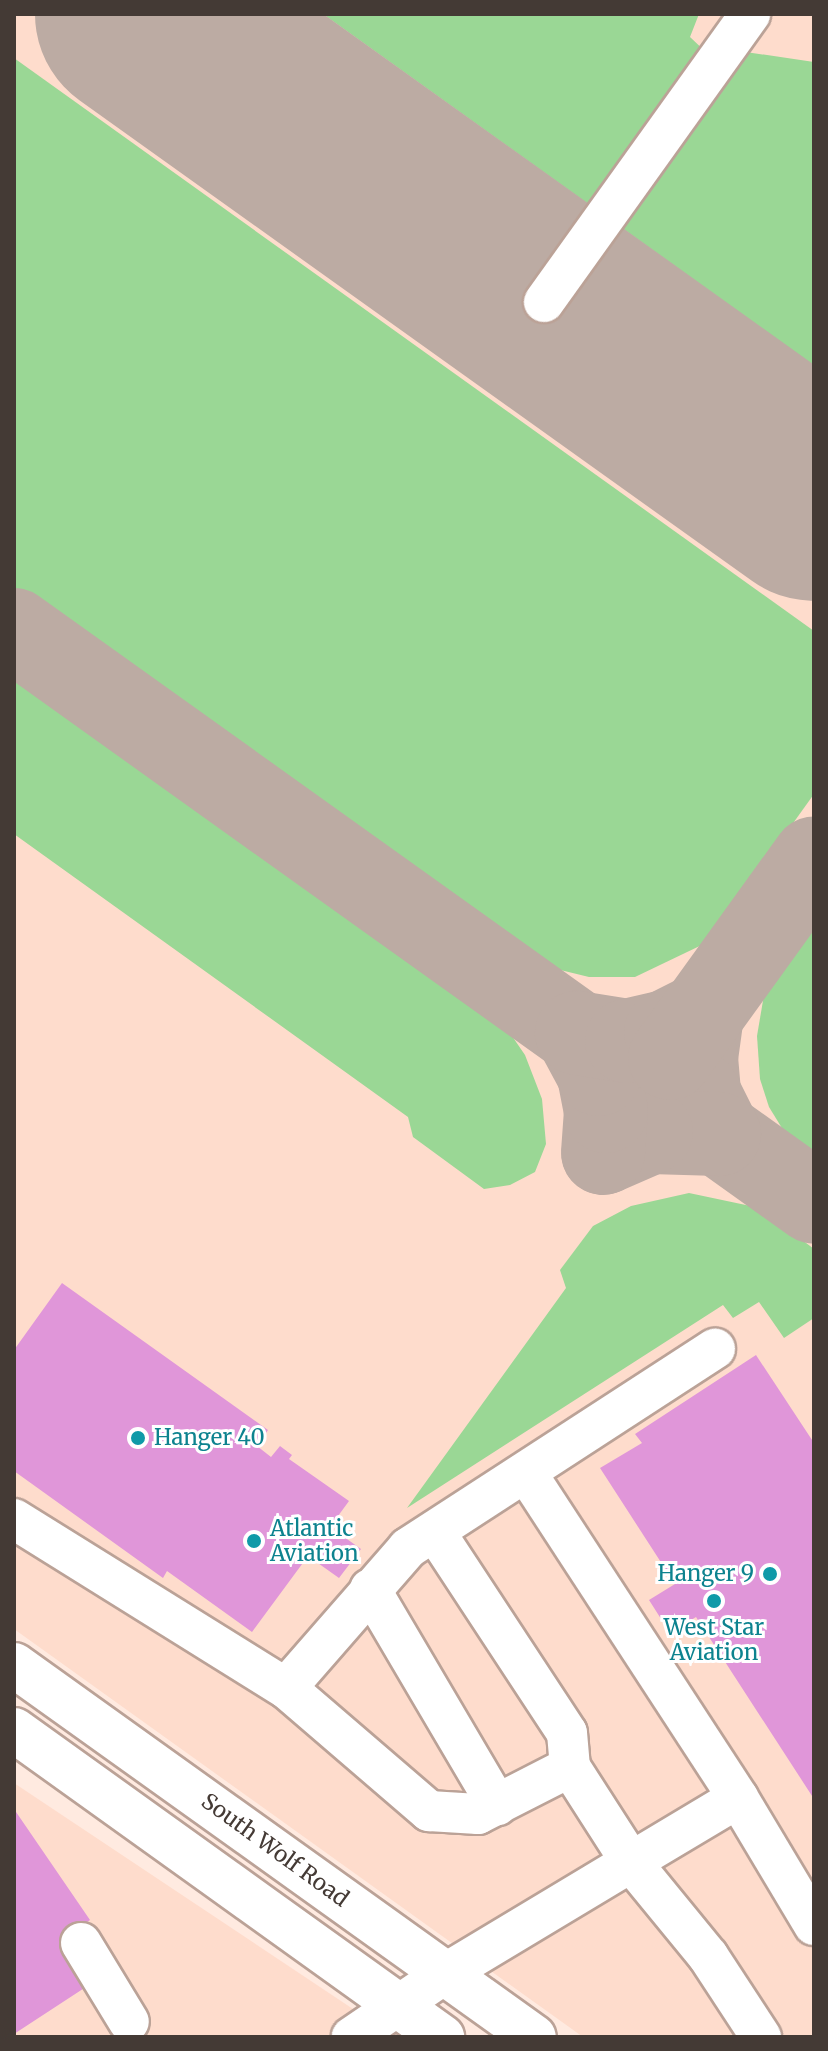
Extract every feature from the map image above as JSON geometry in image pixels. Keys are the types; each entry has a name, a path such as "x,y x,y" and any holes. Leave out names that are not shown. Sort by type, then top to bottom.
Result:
{"main road":[{"name":"South Wolf Road","path":"14,1665 534,2037"},
{"path":"14,1730 442,2037"}],"street":[{"path":"544,302 750,14"},
{"path":"286,1688 408,1548 527,1474 715,1349"},
{"path":"527,1474 738,1798 814,1925"},
{"path":"14,1519 286,1688 429,1811 478,1814 570,1767"},
{"path":"435,1532 567,1733 570,1767 631,1862 708,1956 761,2037"},
{"path":"370,1589 497,1805"},
{"path":"352,2037 446,1973 738,1798"},
{"path":"81,1943 124,2032"}],"shaded area":[{"path":"14,14 814,14 814,2037 583,2037 14,1629"},
{"path":"14,1783 395,2037 14,2037"}],"green space":[{"path":"323,14 699,14 690,37 710,56 598,211"},
{"path":"739,51 814,62 814,366 615,223"},
{"path":"14,58 814,631 814,794 708,942 635,977 589,977 544,966 14,588"},
{"path":"14,675 505,1026 525,1055 542,1099 546,1144 535,1172 510,1185 484,1189 413,1137 408,1117 14,834"},
{"path":"814,918 814,1161 785,1133 769,1107 760,1079 757,1036 766,983"},
{"path":"689,1193 760,1208 814,1249 814,1318 784,1338 759,1302 733,1318 723,1305 407,1508 566,1288 560,1270 593,1226 631,1206"}],"building":[{"name":"Hanger 40","path":"62,1283 268,1430 257,1446 271,1457 280,1446 292,1455 289,1459 349,1501 330,1527 361,1549 339,1578 308,1556 252,1632 167,1571 163,1578 14,1471 14,1350"},
{"name":"Hanger 9","path":"756,1355 814,1443 814,1799 696,1617 670,1633 649,1600 675,1584 600,1468 642,1443 635,1434"},
{"path":"14,1809 90,1920 61,1942 92,1983 14,2034"}],"taxiway":[{"path":"14,630 814,1202"},
{"path":"670,1058 814,858"},
{"path":"702,1014 696,1058 699,1094 719,1134 651,1132 603,1153 606,1111 599,1074 577,1033 627,1041 666,1032 702,1014"}],"runway":[{"path":"141,14 814,495"}],"place":[{"name":"Hanger 40","path":"138,1438"},
{"name":"Atlantic Aviation","path":"254,1541"},
{"name":"Hanger 9","path":"770,1574"},
{"name":"West Star Aviation","path":"714,1601"}]}
